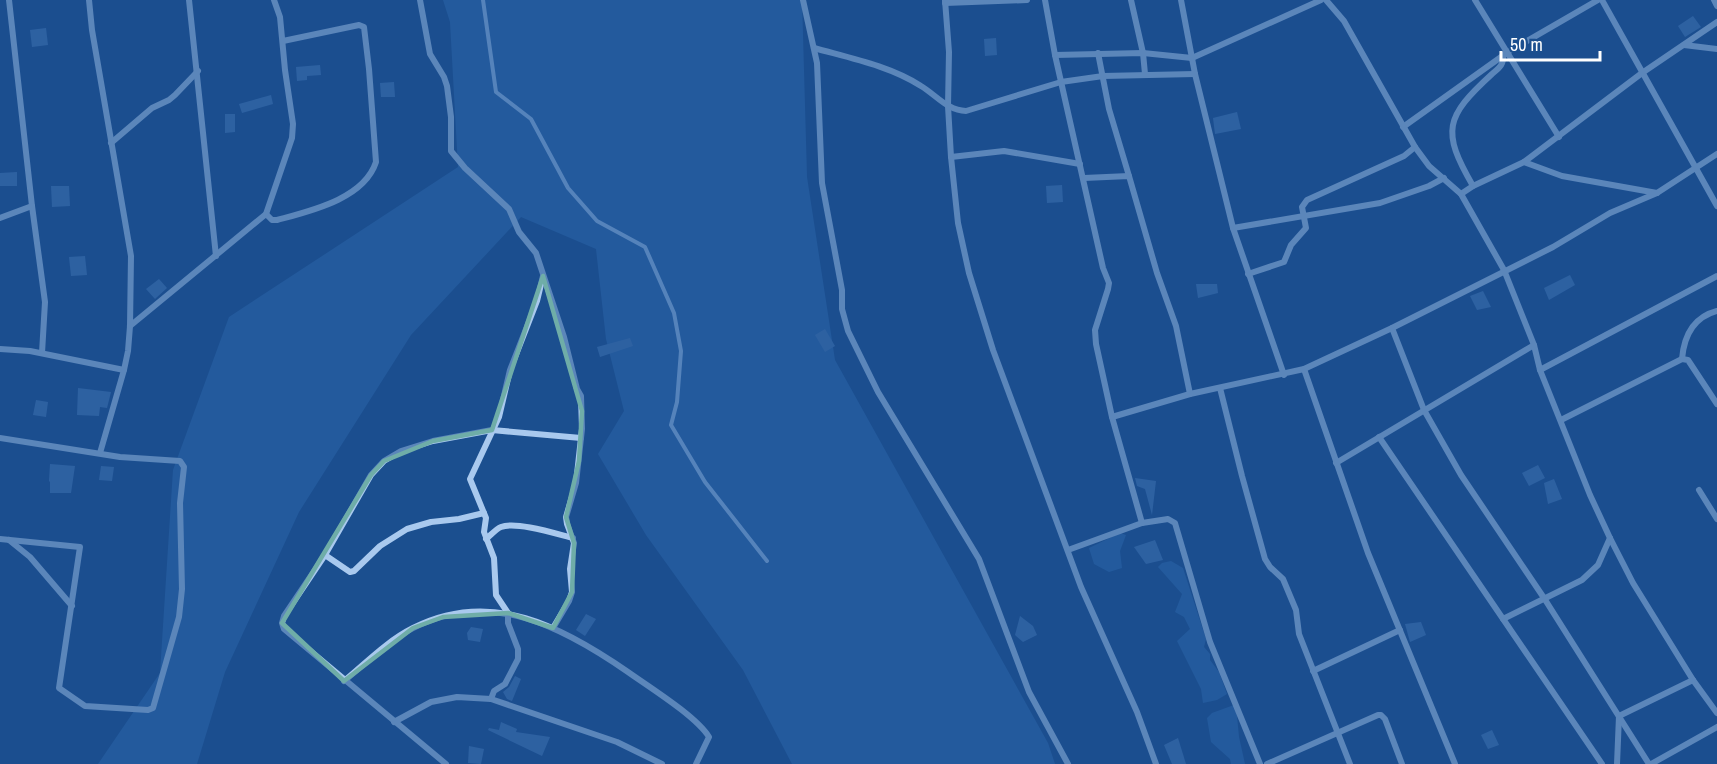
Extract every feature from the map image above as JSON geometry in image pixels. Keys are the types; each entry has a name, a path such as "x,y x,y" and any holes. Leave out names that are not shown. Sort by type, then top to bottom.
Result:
{"street":[{"path":"9,0 45,302 42,353"},
{"path":"89,0 92,30 131,256 130,326 124,370 100,453"},
{"path":"189,0 216,256"},
{"path":"130,326 266,214 292,138 293,124 280,17 274,0"},
{"path":"420,0 430,54 447,86 451,117 451,151 465,168 509,209 519,232 536,253 581,396 581,438 576,483 566,517 574,543 570,569 572,592 553,628"},
{"path":"803,0 817,63 822,183 842,290 842,309 848,332 878,392 980,559 1029,692 1068,764"},
{"path":"1027,0 945,2 949,52 948,106 958,223 969,273 993,350 1082,587 1137,712 1156,764"},
{"path":"1045,0 1055,55 1103,268 1109,283 1095,330 1112,417 1142,524"},
{"path":"1131,0 1143,53 1145,74"},
{"path":"1181,0 1195,74 1233,228 1284,375"},
{"path":"1055,55 1143,53 1192,58 1321,0"},
{"path":"1326,0 1344,21 1415,147 1429,166 1461,194 1504,270 1534,345 1540,370 1590,495 1610,538 1632,583 1693,680 1717,713"},
{"path":"1475,0 1559,137"},
{"path":"1403,127 1506,53 1598,0"},
{"path":"1602,0 1717,206"},
{"path":"1714,0 1717,6"},
{"path":"1461,194 1524,162 1642,73 1717,22"},
{"path":"266,214 272,220 277,220 334,202 356,190 373,170 376,162 364,27 359,24 283,41"},
{"path":"1683,45 1717,49"},
{"path":"814,48 897,73 921,86 957,111 966,111 1061,82 1103,76 1195,74"},
{"path":"1098,53 1109,109 1157,273 1176,326 1190,394"},
{"path":"1473,186 1456,153 1451,132 1452,124 1459,110 1475,90 1501,66 1506,53"},
{"path":"111,143 152,108 176,95 198,71"},
{"path":"1248,274 1284,262 1291,245 1306,228 1302,207 1307,200 1404,156 1415,147"},
{"path":"951,157 1004,151 1080,164"},
{"path":"1112,417 1190,394 1304,369 1392,328 1553,247 1610,213 1657,193 1717,154"},
{"path":"1524,162 1562,176 1657,193"},
{"path":"1084,178 1129,176"},
{"path":"1233,228 1380,203 1429,186 1444,178"},
{"path":"0,218 32,206"},
{"path":"491,699 494,691 505,684 518,659 518,649 508,622 508,613 496,595 494,558 486,539 484,513 470,480 501,409 510,370 537,301 543,276"},
{"path":"1540,370 1717,276"},
{"path":"1682,359 1684,344 1697,321 1717,311"},
{"path":"1392,328 1424,410 1461,475 1544,598 1650,764 1717,727"},
{"path":"1336,463 1534,345"},
{"path":"0,349 42,353 124,370"},
{"path":"1561,420 1682,359 1688,360 1717,404"},
{"path":"1304,369 1368,554 1455,764"},
{"path":"1220,388 1265,558 1270,567 1283,579 1296,610 1299,634 1350,764"},
{"path":"446,764 284,629 282,623 284,616 325,555 370,475 384,461 401,451 433,441 492,430 581,438"},
{"path":"1379,437 1602,764"},
{"path":"0,438 120,457 180,461 184,467 180,503 182,589 179,617 153,708 148,710 85,706 59,688 80,547 0,539"},
{"path":"1699,490 1717,519"},
{"path":"325,555 350,572 354,571 380,546 407,529 431,522 484,513"},
{"path":"1068,550 1142,524 1168,519 1175,524 1210,642 1260,764"},
{"path":"486,539 500,527 505,526 530,528 573,538"},
{"path":"1503,620 1592,573 1610,538"},
{"path":"9,540 30,557 72,606"},
{"path":"344,681 381,650 413,628 443,617 476,611 508,613 553,628 595,650 671,702 707,734 708,741 696,764"},
{"path":"1313,671 1400,630"},
{"path":"1619,716 1693,680"},
{"path":"394,722 431,702 457,697 491,699 579,727 617,742 657,763"},
{"path":"1267,764 1374,716 1381,715 1385,719 1401,764"},
{"path":"1617,764 1619,716"}],"highlighted area":[{"path":"543,276 582,411 579,461 566,517 574,543 572,592 553,628 508,613 443,617 413,628 344,681 282,623 371,475 384,461 433,441 492,430"}],"shaded area":[{"path":"443,0 802,0 807,177 835,360 1048,743 1055,764 792,764 743,670 646,535 598,454 624,411 606,339 596,249 521,217 411,335 299,512 225,672 197,764 98,764 160,673 173,470 229,317 458,167 450,22"},
{"path":"1120,533 1126,535 1120,551 1122,568 1109,572 1094,564 1089,548"},
{"path":"1171,561 1183,568 1206,639 1204,647 1219,672 1227,694 1217,700 1203,703 1201,689 1177,641 1190,629 1184,617 1175,612 1182,594 1158,567 1162,563"},
{"path":"1234,705 1245,764 1231,764 1230,759 1211,742 1207,718 1212,713"}],"building":[{"path":"1693,16 1701,27 1685,37 1678,26"},
{"path":"46,28 48,45 32,47 30,30"},
{"path":"996,38 997,55 985,56 984,39"},
{"path":"320,65 321,75 307,76 307,80 297,81 296,67"},
{"path":"394,82 395,97 381,97 380,83"},
{"path":"271,95 273,104 242,113 239,104"},
{"path":"1237,112 1241,129 1215,134 1213,118"},
{"path":"225,114 235,114 235,132 225,133"},
{"path":"17,172 17,186 0,186 0,173"},
{"path":"1062,185 1063,202 1047,203 1046,186"},
{"path":"51,186 69,186 70,206 52,207"},
{"path":"85,256 87,275 71,276 69,257"},
{"path":"1570,275 1575,285 1549,300 1544,288"},
{"path":"159,279 167,288 155,299 146,289"},
{"path":"1196,284 1217,284 1218,293 1198,298"},
{"path":"1483,291 1491,307 1477,310 1470,296"},
{"path":"825,329 835,346 825,352 815,335"},
{"path":"630,338 633,346 600,357 597,347"},
{"path":"78,388 111,392 107,408 100,407 99,416 77,415"},
{"path":"36,400 48,402 46,417 33,415"},
{"path":"50,464 75,466 71,493 50,493"},
{"path":"1538,465 1545,478 1529,486 1522,473"},
{"path":"101,466 114,467 112,481 99,480"},
{"path":"1135,478 1156,481 1152,515 1145,489 1137,486"},
{"path":"1554,479 1562,499 1548,504 1544,483"},
{"path":"1155,540 1163,560 1146,564 1134,547"},
{"path":"586,614 596,619 585,636 576,630"},
{"path":"1020,616 1033,626 1037,635 1023,642 1015,635"},
{"path":"1421,622 1426,635 1410,642 1405,624"},
{"path":"471,627 483,629 480,642 468,640 467,633"},
{"path":"515,676 521,679 512,701 507,699 503,692"},
{"path":"501,722 517,729 516,732 550,737 542,756 488,730 489,728 499,730"},
{"path":"1492,730 1499,745 1488,749 1481,735"},
{"path":"1178,738 1186,764 1172,764 1164,745"},
{"path":"469,746 484,749 481,764 468,763"}],"waterway":[{"path":"483,0 496,92 531,119 568,188 597,221 645,247 674,313 681,351 677,402 671,425 705,482 767,561"}]}
